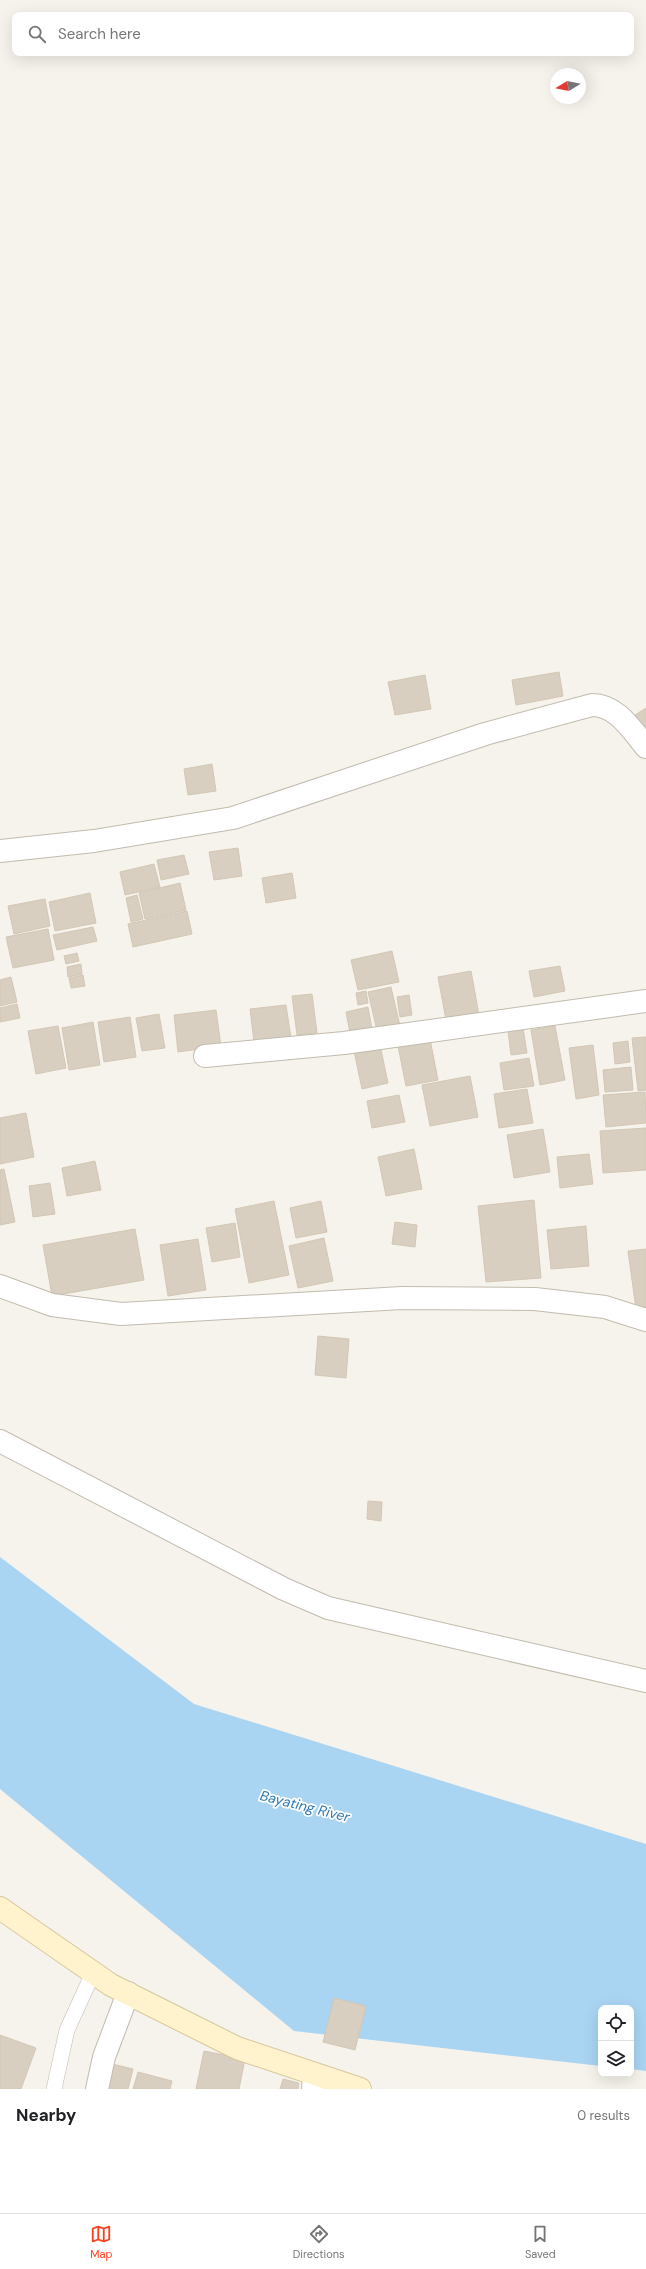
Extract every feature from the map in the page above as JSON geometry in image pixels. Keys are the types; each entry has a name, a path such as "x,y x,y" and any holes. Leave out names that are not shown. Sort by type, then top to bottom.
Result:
{"street":[{"path":"0,851 94,841 233,818 485,734 592,705 601,705 610,708 622,718 646,747"},
{"path":"205,1056 344,1043 646,1001"},
{"path":"0,1286 52,1305 121,1314 402,1298 534,1299 605,1307 646,1320"},
{"path":"0,1441 284,1589 328,1608 646,1681"},
{"path":"0,1908 93,1973 128,1993 238,2048 313,2081 360,2089"},
{"path":"97,2089 104,2057 128,1993"}],"lane":[{"path":"54,2089 67,2030 93,1973"}],"water":[{"name":"Bayating River","path":"0,1557 194,1704 646,1844 646,2071 634,2069 634,2005 598,2005 598,2066 294,2031 0,1789"}],"building":[{"path":"559,672 563,696 516,705 512,680"},
{"path":"425,675 431,709 395,715 388,682"},
{"path":"646,708 646,728 644,729 635,715"},
{"path":"212,764 216,791 188,795 184,769"},
{"path":"238,848 242,876 214,880 209,852"},
{"path":"184,855 189,874 161,880 157,860"},
{"path":"154,864 160,887 125,895 120,872"},
{"path":"292,873 296,898 266,903 262,878"},
{"path":"180,883 186,910 145,919 139,893"},
{"path":"90,893 96,923 55,931 49,902"},
{"path":"137,895 143,919 131,922 126,898"},
{"path":"45,899 50,926 14,934 8,906"},
{"path":"187,911 192,934 133,947 128,924"},
{"path":"93,927 97,941 57,950 53,935"},
{"path":"48,929 54,960 13,968 6,937"},
{"path":"392,951 399,982 358,990 351,960"},
{"path":"77,953 79,961 66,964 64,956"},
{"path":"81,964 82,974 68,977 67,967"},
{"path":"560,966 565,991 534,997 529,971"},
{"path":"471,971 479,1015 446,1020 438,977"},
{"path":"83,975 85,986 71,988 69,978"},
{"path":"11,977 17,1002 0,1006 0,980"},
{"path":"391,987 401,1030 378,1035 368,992"},
{"path":"366,991 368,1003 358,1005 356,993"},
{"path":"312,994 317,1033 297,1035 292,996"},
{"path":"409,995 412,1015 400,1017 397,997"},
{"path":"17,1004 20,1018 0,1022 0,1008"},
{"path":"286,1005 291,1038 254,1042 250,1009"},
{"path":"368,1007 373,1034 351,1038 346,1012"},
{"path":"216,1010 221,1046 178,1052 174,1015"},
{"path":"159,1014 165,1048 142,1051 136,1018"},
{"path":"130,1017 136,1057 104,1062 98,1022"},
{"path":"93,1022 100,1065 69,1070 62,1028"},
{"path":"58,1026 66,1068 36,1074 28,1031"},
{"path":"555,1026 565,1080 540,1085 531,1030"},
{"path":"523,1028 527,1053 511,1055 508,1031"},
{"path":"646,1037 646,1090 638,1091 632,1038"},
{"path":"430,1039 438,1080 406,1086 398,1046"},
{"path":"628,1041 630,1062 615,1064 613,1043"},
{"path":"380,1045 388,1083 362,1089 354,1051"},
{"path":"593,1045 599,1095 576,1099 569,1048"},
{"path":"529,1058 534,1086 504,1090 500,1063"},
{"path":"631,1067 633,1090 605,1092 603,1070"},
{"path":"470,1076 478,1117 430,1126 422,1085"},
{"path":"527,1089 533,1123 499,1128 494,1094"},
{"path":"645,1092 646,1123 606,1127 603,1095"},
{"path":"399,1095 405,1122 372,1128 367,1101"},
{"path":"26,1113 34,1157 0,1164 0,1118"},
{"path":"646,1128 646,1170 603,1173 600,1131"},
{"path":"543,1129 550,1172 514,1178 507,1135"},
{"path":"414,1149 422,1189 386,1196 378,1157"},
{"path":"589,1154 593,1184 560,1188 557,1157"},
{"path":"95,1161 101,1190 67,1196 62,1168"},
{"path":"4,1169 15,1222 0,1225 0,1170"},
{"path":"50,1183 55,1214 33,1217 29,1186"},
{"path":"534,1200 541,1278 486,1282 478,1206"},
{"path":"274,1201 289,1275 249,1283 235,1209"},
{"path":"321,1201 327,1232 296,1238 290,1208"},
{"path":"395,1222 417,1225 415,1247 392,1244"},
{"path":"235,1223 240,1257 212,1262 206,1228"},
{"path":"586,1226 589,1266 551,1269 547,1230"},
{"path":"135,1229 144,1280 52,1296 43,1245"},
{"path":"324,1238 333,1281 298,1288 289,1246"},
{"path":"198,1239 206,1290 168,1296 160,1245"},
{"path":"646,1249 646,1308 636,1309 628,1251"},
{"path":"318,1336 349,1339 346,1378 315,1375"},
{"path":"368,1501 382,1502 381,1521 367,1519"},
{"path":"334,1998 366,2006 355,2050 323,2042"},
{"path":"0,2035 36,2048 21,2089 0,2089"},
{"path":"204,2051 245,2059 239,2089 196,2089"},
{"path":"112,2064 133,2069 128,2089 106,2089"},
{"path":"138,2072 172,2081 170,2089 133,2089"},
{"path":"283,2079 299,2083 298,2089 280,2089"}]}
